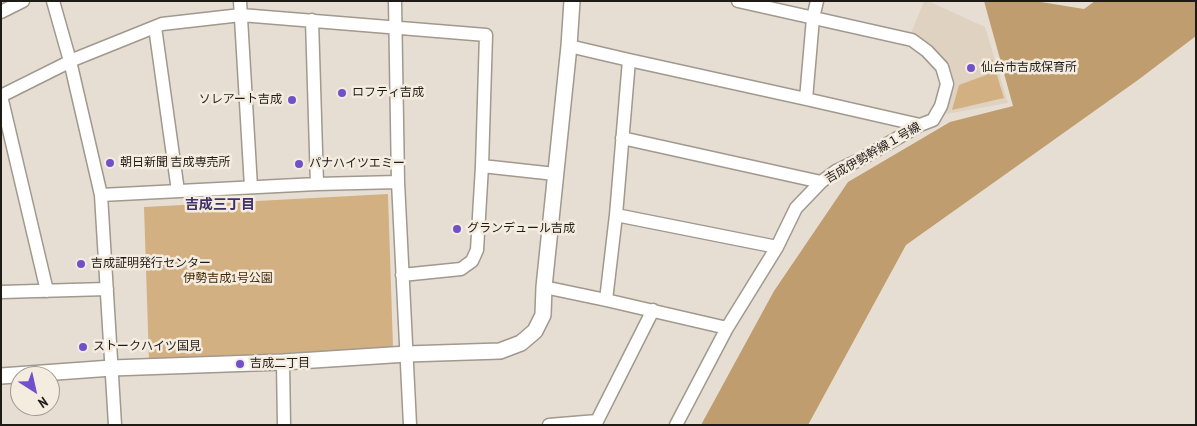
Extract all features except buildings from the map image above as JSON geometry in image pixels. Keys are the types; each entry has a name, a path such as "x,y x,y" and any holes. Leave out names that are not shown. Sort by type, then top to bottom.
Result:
{"street":[{"path":"1,12 23,1"},
{"path":"52,1 70,61 101,196 115,425"},
{"path":"240,1 251,187"},
{"path":"395,1 398,182 410,425"},
{"path":"1,376 112,368 283,362 500,350 522,343 535,331 543,314 572,1"},
{"name":"吉成伊勢幹線１号線","path":"676,425 727,328 777,247 796,208 821,182 836,171 920,125 933,120 941,106 947,84 942,67 927,51 912,40 738,1"},
{"path":"806,98 816,1"},
{"path":"47,291 1,96 70,61 162,24 241,15 486,34 477,250 472,261 460,269 402,275"},
{"path":"312,20 317,184"},
{"path":"155,27 178,191"},
{"path":"569,46 920,125"},
{"path":"606,300 616,215 629,60"},
{"path":"622,138 821,182"},
{"path":"482,166 555,174"},
{"path":"101,196 251,187 398,182"},
{"path":"616,215 777,247"},
{"path":"544,287 727,328"},
{"path":"1,292 107,289"},
{"path":"549,425 596,423 653,310"},
{"path":"283,362 284,425"}],"shaded area":[{"name":"仙台市吉成保育所","path":"924,1 928,1 985,27 1008,103 946,114 951,80 940,56 927,42 911,33"},
{"path":"984,1 1035,1 1084,9 1095,1 1196,1 1196,36 1138,80 906,245 808,425 701,425 774,291 848,182 950,122 1013,106"}],"green space":[{"path":"992,59 1004,98 952,110 959,85 986,75 984,61"},
{"name":"伊勢吉成1号公園","path":"388,194 393,347 149,361 144,207"}],"place":[{"name":"仙台市吉成保育所","path":"971,68"},
{"name":"ロフティ吉成","path":"342,93"},
{"name":"ソレアート吉成","path":"292,100"},
{"name":"朝日新聞 吉成専売所","path":"110,163"},
{"name":"パナハイツエミー","path":"299,164"},
{"name":"グランデュール吉成","path":"457,229"},
{"name":"吉成証明発行センター","path":"81,264"},
{"name":"ストークハイツ国見","path":"83,347"},
{"name":"吉成二丁目","path":"240,364"}],"district":[{"name":"吉成三丁目","path":"220,205"}]}
